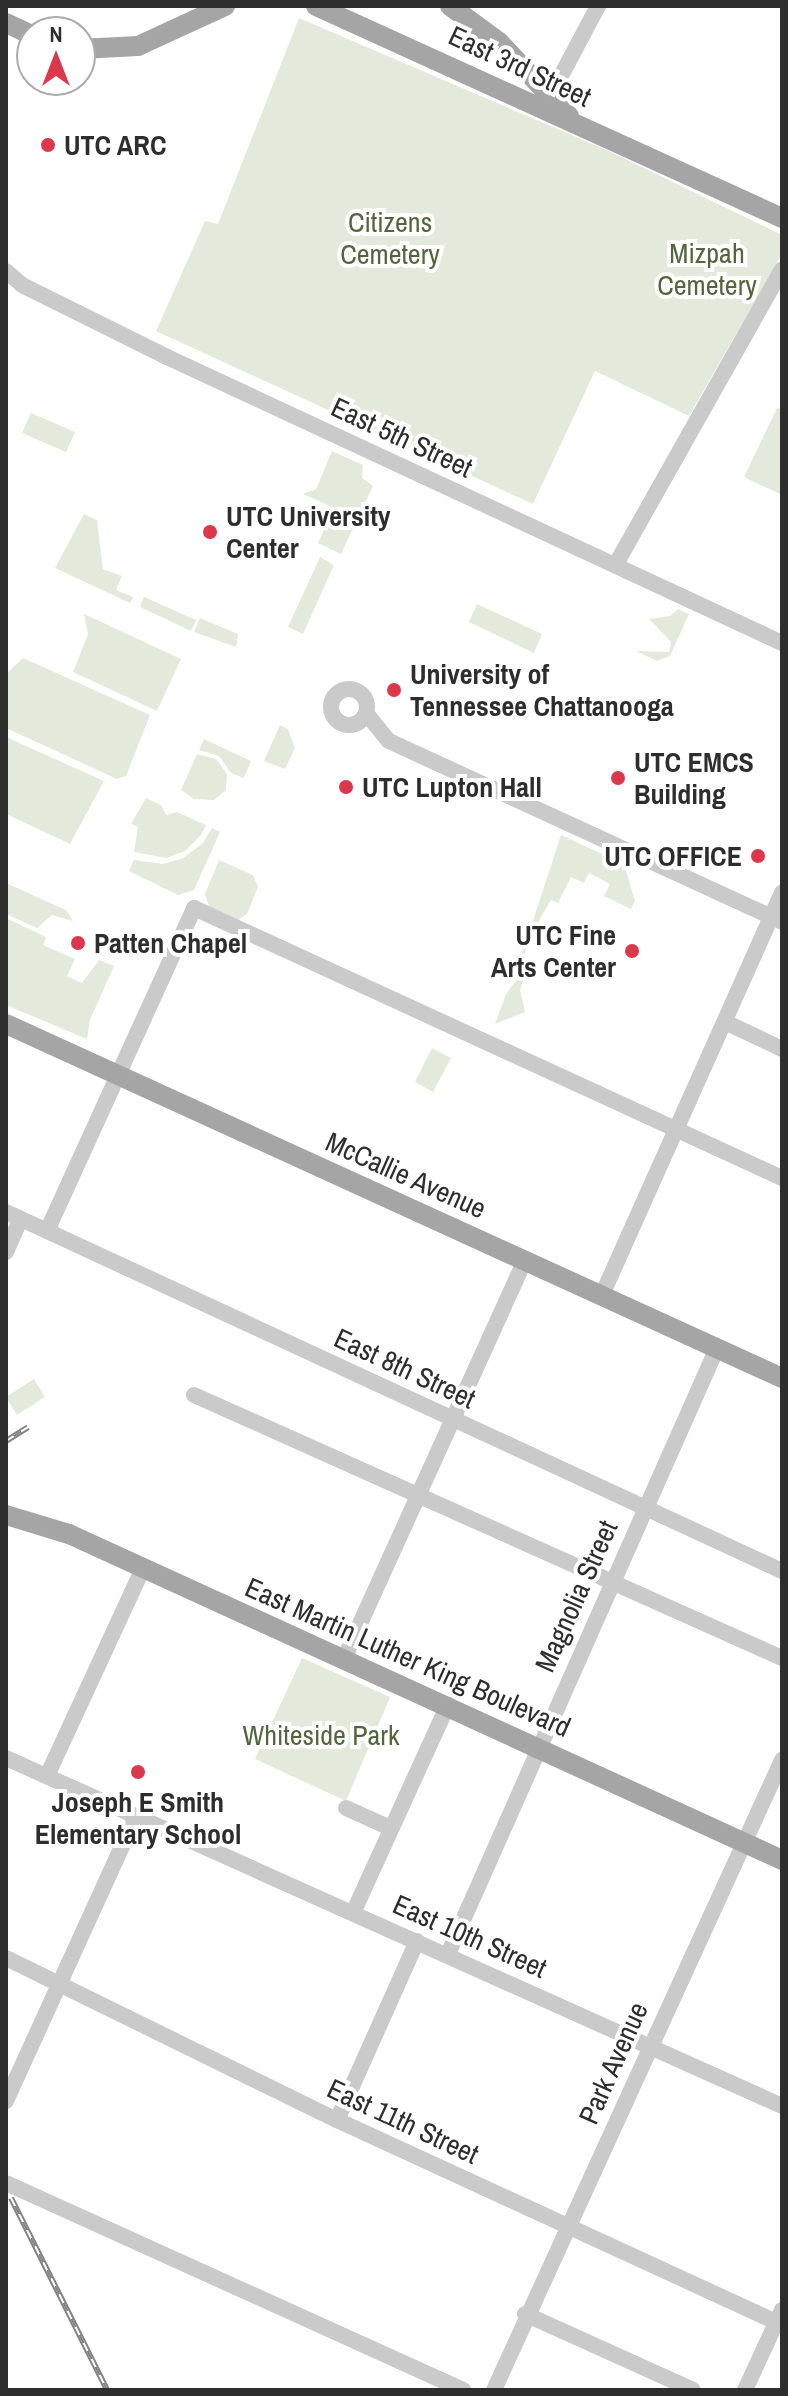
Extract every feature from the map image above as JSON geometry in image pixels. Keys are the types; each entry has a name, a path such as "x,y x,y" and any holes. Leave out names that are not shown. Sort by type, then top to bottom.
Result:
{"main road":[{"path":"96,48 138,46 225,6"},
{"name":"East 3rd Street","path":"316,6 333,9 547,103 593,130 782,218"},
{"name":"East 3rd Street","path":"450,6 499,42 547,103"},
{"name":"McCallie Avenue","path":"6,1024 782,1378"},
{"name":"East Martin Luther King Boulevard","path":"6,1515 69,1534 782,1860"}],"street":[{"path":"547,103 598,6"},
{"path":"616,564 782,269"},
{"name":"East 5th Street","path":"7,275 167,357 782,643"},
{"path":"389,741 366,713 358,690 339,692 331,708 343,723 389,741 776,919"},
{"path":"343,723 358,723 366,713"},
{"path":"602,1295 725,1022 776,919 782,892"},
{"path":"47,1231 194,908 782,1178"},
{"path":"725,1022 782,1049"},
{"path":"6,1252 14,1216"},
{"name":"East 8th Street","path":"14,1216 782,1571"},
{"path":"344,1659 525,1260"},
{"name":"Magnolia Street","path":"448,1954 717,1348"},
{"path":"194,1395 419,1493 782,1658"},
{"path":"47,1776 143,1568"},
{"path":"353,1913 448,1705"},
{"name":"East 10th Street","path":"6,1758 782,2106"},
{"name":"Park Avenue","path":"494,2390 525,2314 782,1760"},
{"path":"346,1808 390,1828"},
{"path":"6,2101 136,1816"},
{"path":"337,2120 417,1941"},
{"name":"East 11th Street","path":"6,1958 337,2120 780,2319"},
{"path":"6,2183 463,2390"},
{"path":"525,2314 693,2390"},
{"path":"745,2390 780,2319"}],"green space":[{"name":"Citizens Cemetery","path":"299,18 609,151 782,235 782,254 689,416 595,371 533,504 156,331 205,221 218,224"},
{"path":"777,408 782,410 782,495 744,477"},
{"path":"31,413 75,432 66,452 22,433"},
{"path":"332,451 363,465 362,478 373,486 341,554 318,543 334,508 303,494 316,489"},
{"path":"84,514 97,520 103,569 122,576 116,590 133,597 130,603 55,568"},
{"path":"320,557 334,565 303,634 288,627"},
{"path":"144,597 196,620 191,631 140,607"},
{"path":"477,604 542,634 534,653 469,622"},
{"path":"678,609 689,614 670,656 657,661 636,651 669,652 671,642 649,619 670,616"},
{"path":"84,614 181,659 157,711 73,672 88,634"},
{"path":"200,618 238,634 236,647 194,632"},
{"path":"23,658 150,715 126,776 117,779 6,728 6,674"},
{"path":"280,725 288,729 295,748 285,769 264,761"},
{"path":"6,737 104,781 70,844 6,814"},
{"path":"204,739 251,761 244,778 231,773 219,756 199,750"},
{"path":"197,754 216,759 227,774 226,790 214,800 194,799 181,790"},
{"path":"146,798 161,805 166,815 177,812 206,825 201,835 185,851 166,858 134,852 138,827 131,824"},
{"path":"212,828 220,832 194,890 178,895 129,871 134,860 163,864 183,858 203,843"},
{"path":"561,835 624,864 635,901 631,909 604,896 610,884 589,873 584,883 571,877 558,903 551,900 523,956 529,965 520,990 525,1012 495,1024 506,994 523,971 521,957"},
{"path":"219,860 253,875 258,887 247,914 238,920 210,909 205,894"},
{"path":"6,883 66,910 73,921 52,915 37,928 6,914"},
{"path":"6,918 46,937 43,945 75,959 67,976 82,983 99,960 114,966 90,1020 87,1039 6,1005"},
{"path":"432,1048 451,1058 433,1092 415,1082"},
{"path":"34,1379 45,1397 17,1415 6,1397"},
{"name":"Whiteside Park","path":"302,1658 390,1697 346,1801 255,1759"}],"railway":[{"path":"6,1441 28,1427"},
{"path":"11,2198 107,2390"}],"place":[{"name":"UTC ARC","path":"48,145"},
{"name":"UTC University Center","path":"210,532"},
{"name":"University of Tennessee Chattanooga","path":"394,690"},
{"name":"UTC EMCS Building","path":"618,778"},
{"name":"UTC Lupton Hall","path":"346,787"},
{"name":"UTC OFFICE","path":"758,856"},
{"name":"Patten Chapel","path":"78,943"},
{"name":"UTC Fine Arts Center","path":"632,951"},
{"name":"Joseph E Smith Elementary School","path":"138,1772"}],"park label":[{"name":"Mizpah Cemetery","path":"707,269"}]}
